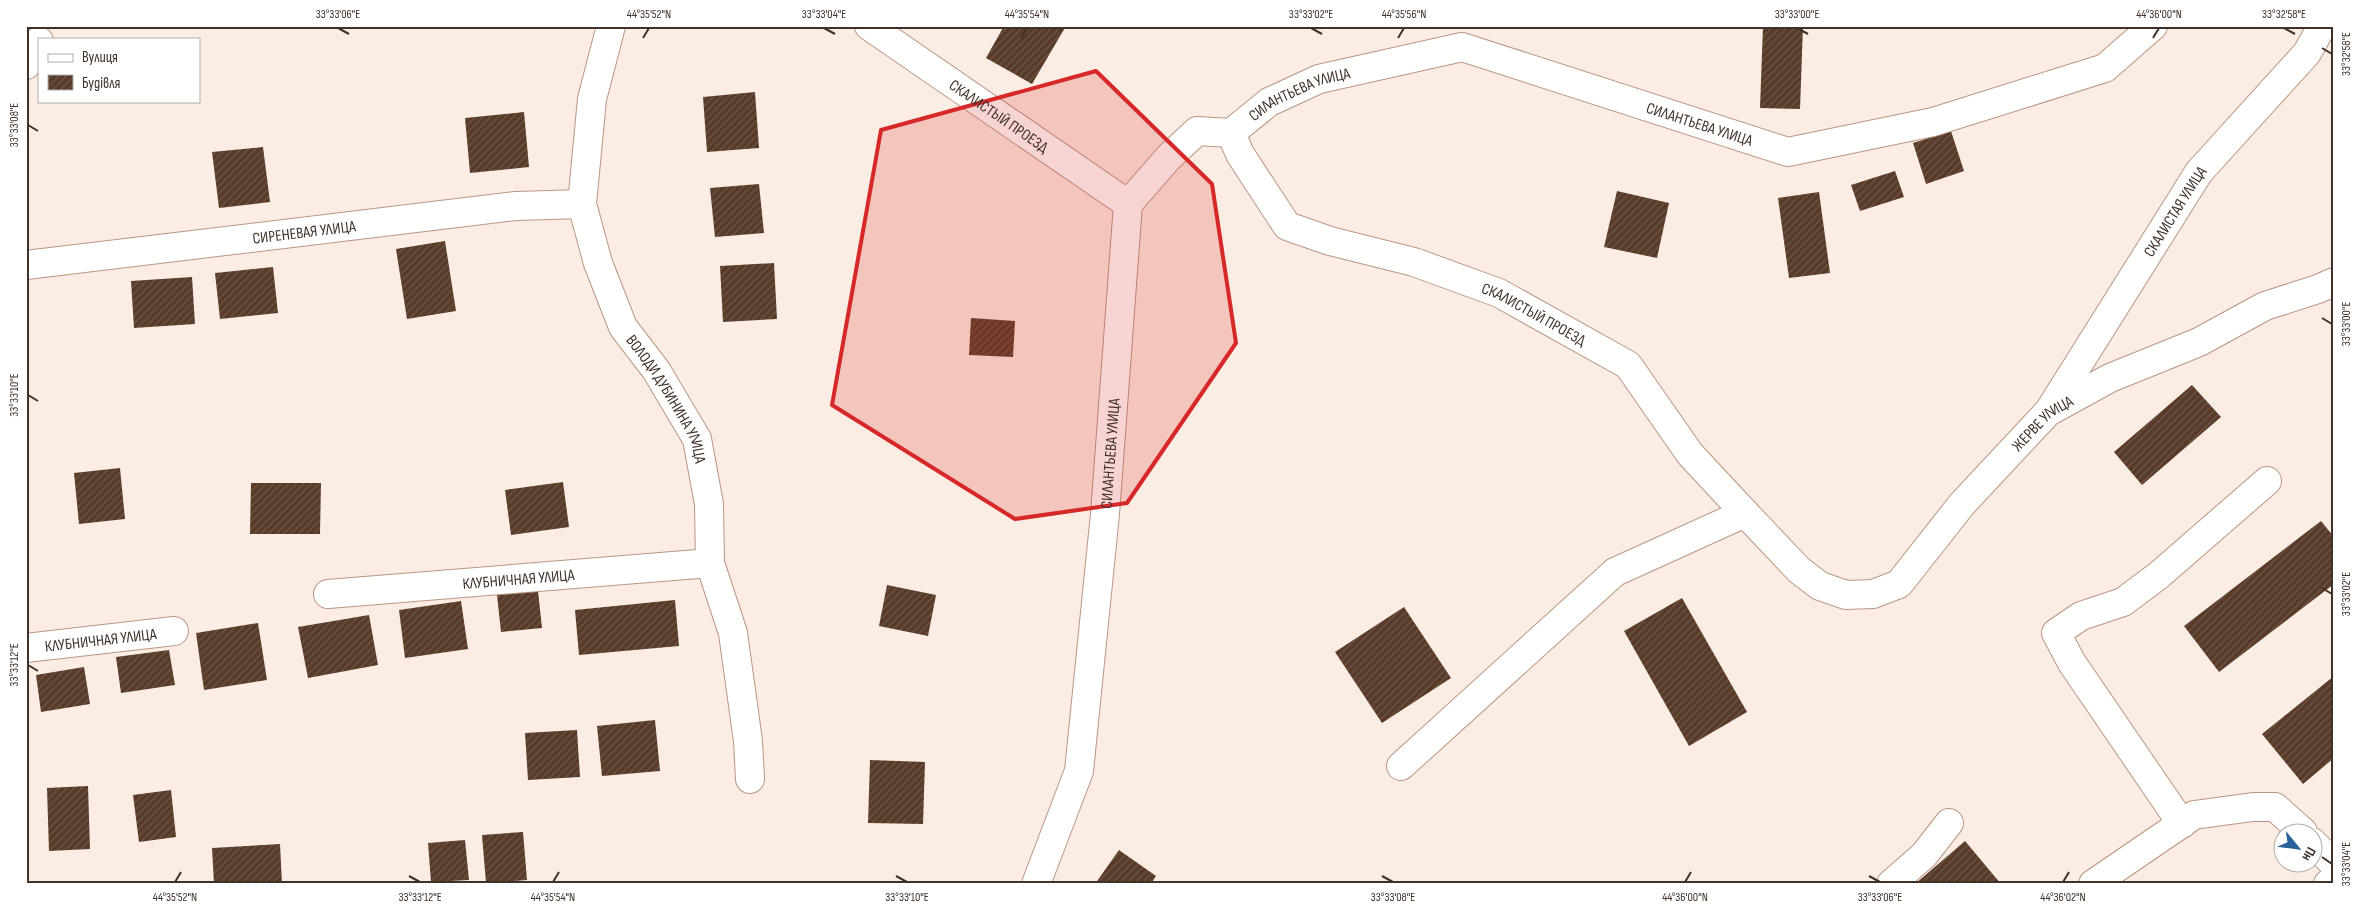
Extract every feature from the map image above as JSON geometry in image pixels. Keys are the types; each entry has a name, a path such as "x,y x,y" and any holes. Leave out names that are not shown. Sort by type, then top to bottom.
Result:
{"street":[{"path":"40,38 47,26"},
{"name":"ВОЛОДИ ДУБИНИНА УЛИЦА","path":"611,26 592,98 582,204 598,263 623,327 656,370 697,439 709,504 710,562 733,632 748,741 750,780"},
{"name":"СКАЛИСТЫЙ ПРОЕЗД","path":"869,26 1128,204"},
{"name":"СИЛАНТЬЕВА УЛИЦА","path":"1036,884 1078,771 1106,514 1128,204 1169,157 1197,131 1231,133 1269,102 1319,79 1462,47 1788,152 1933,122 2105,68 2153,26"},
{"name":"СКАЛИСТАЯ УЛИЦА","path":"2048,412 2199,172 2307,53 2322,26"},
{"path":"26,65 38,42"},
{"name":"СКАЛИСТЫЙ ПРОЕЗД","path":"1231,133 1240,154 1287,226 1330,241 1414,262 1499,293 1628,365 1690,454 1799,570"},
{"name":"СИРЕНЕВАЯ УЛИЦА","path":"26,265 516,206 582,204"},
{"name":"ЖЕРВЕ УЛИЦА","path":"1799,570 1820,586 1846,594 1873,594 1899,584 1962,504 2048,412 2110,378 2199,342 2265,306 2334,282"},
{"path":"2182,824 2072,663 2056,633 2081,616 2123,602 2159,575 2267,481"},
{"path":"1401,766 1615,572 1745,513"},
{"name":"КЛУБНИЧНАЯ УЛИЦА","path":"328,594 710,562"},
{"name":"КЛУБНИЧНАЯ УЛИЦА","path":"26,648 174,630"},
{"path":"2093,884 2194,815 2253,807 2275,807 2292,822"},
{"path":"1891,884 1924,855 1949,823"},
{"path":"2322,852 2334,864"},
{"path":"2328,884 2334,879"}],"highlighted area":[{"path":"1096,71 1212,184 1236,343 1127,503 1015,519 832,405 881,130"}],"building":[{"path":"1004,26 1066,26 1032,84 986,58"},
{"path":"1763,26 1803,26 1800,109 1760,108"},
{"path":"755,92 759,148 707,152 703,97"},
{"path":"524,112 529,167 470,173 465,118"},
{"path":"1951,131 1964,171 1926,184 1913,143"},
{"path":"263,147 270,202 219,208 212,152"},
{"path":"1895,171 1904,197 1860,211 1851,185"},
{"path":"759,184 764,233 715,237 710,188"},
{"path":"1617,191 1669,203 1657,258 1604,247"},
{"path":"1819,192 1830,273 1789,278 1778,198"},
{"path":"445,241 456,311 407,319 396,249"},
{"path":"774,263 777,319 723,322 720,266"},
{"path":"273,267 278,313 220,319 215,273"},
{"path":"192,277 195,324 134,328 131,281"},
{"path":"971,318 1015,321 1013,357 969,355"},
{"path":"2192,385 2221,417 2142,485 2114,452"},
{"path":"120,468 125,519 79,524 74,473"},
{"path":"563,482 569,527 511,535 505,490"},
{"path":"251,483 321,483 320,534 250,534"},
{"path":"2321,521 2334,537 2334,584 2219,672 2184,626"},
{"path":"887,585 936,595 928,636 879,626"},
{"path":"538,591 542,628 501,632 497,595"},
{"path":"1682,598 1747,712 1689,746 1624,631"},
{"path":"675,600 679,646 579,655 575,610"},
{"path":"461,601 468,649 405,658 399,610"},
{"path":"1404,607 1451,678 1382,723 1335,652"},
{"path":"369,615 378,665 308,678 298,627"},
{"path":"258,623 267,680 204,690 196,633"},
{"path":"169,650 175,685 121,693 116,657"},
{"path":"84,667 90,704 41,712 36,675"},
{"path":"2334,676 2334,758 2303,784 2262,734"},
{"path":"655,720 660,771 602,776 597,726"},
{"path":"577,730 580,777 528,780 525,733"},
{"path":"870,760 925,762 923,824 868,823"},
{"path":"88,786 90,849 49,851 47,788"},
{"path":"171,790 176,837 139,842 133,795"},
{"path":"523,832 527,880 486,883 482,835"},
{"path":"465,840 469,880 431,882 428,843"},
{"path":"1965,841 2001,884 1915,884"},
{"path":"280,844 282,884 214,884 212,848"},
{"path":"1119,850 1156,876 1151,884 1095,884"}]}
